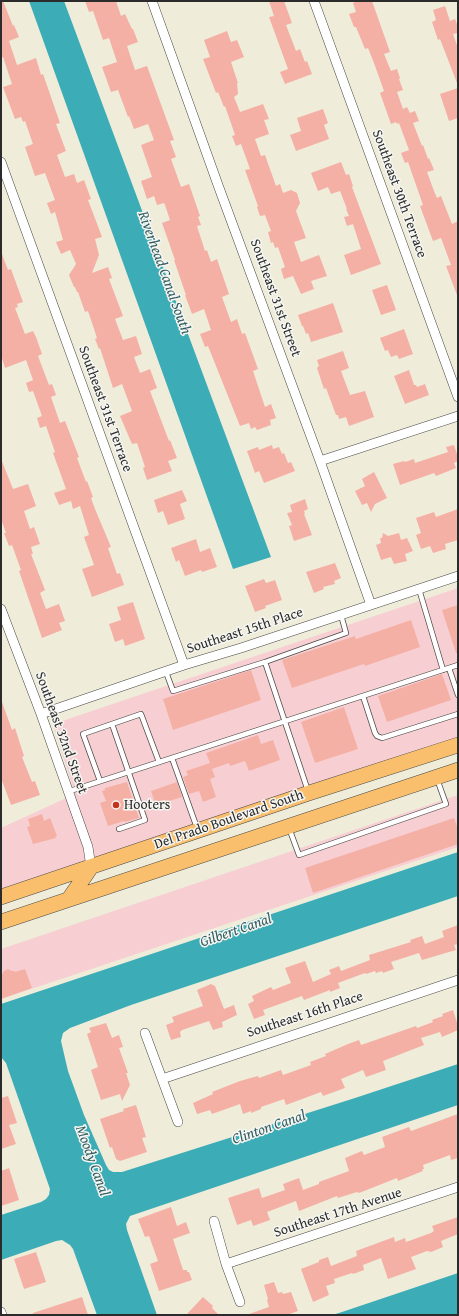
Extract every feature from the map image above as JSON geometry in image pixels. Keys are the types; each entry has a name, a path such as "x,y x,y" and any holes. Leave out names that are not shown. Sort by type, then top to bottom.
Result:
{"main road":[{"name":"Del Prado Boulevard South","path":"1,897 309,793 458,745"},
{"name":"Del Prado Boulevard South","path":"1,922 458,770"},
{"path":"69,899 91,867"}],"street":[{"name":"Southeast 31st Street","path":"152,1 371,605"},
{"name":"Southeast 30th Terrace","path":"314,1 458,397"},
{"name":"Southeast 31st Terrace","path":"1,162 184,665"},
{"path":"320,461 458,416"},
{"name":"Southeast 15th Place","path":"41,714 184,665 458,576"},
{"name":"Southeast 32nd Street","path":"1,610 41,714 88,847 91,867"},
{"name":"Southeast 16th Place","path":"162,1079 458,980"},
{"path":"145,1033 178,1122"},
{"name":"Southeast 17th Avenue","path":"226,1264 458,1187"},
{"path":"214,1221 226,1264 240,1302"}],"lane":[{"path":"419,589 443,670"},
{"path":"166,672 173,691 265,662 346,633 341,615"},
{"path":"265,662 309,793"},
{"path":"68,792 458,665"},
{"path":"449,668 458,695"},
{"path":"363,696 375,733 382,738 458,714"},
{"path":"100,781 84,734 142,714 158,762"},
{"path":"112,724 145,820 118,829"},
{"path":"172,758 198,831"},
{"path":"289,826 299,855 446,804 436,777"}],"shaded area":[{"path":"458,588 458,739 1,890 1,828 75,794 53,724"},
{"path":"458,795 458,847 1,999 1,949"}],"water":[{"name":"Riverhead Canal South","path":"29,1 64,1 271,557 233,569"},
{"path":"458,852 458,896 131,1005 70,1028 63,1033 61,1041 68,1071 84,1115 106,1165 109,1170 113,1172 122,1172 458,1064 458,1105 130,1216 126,1224 127,1230 157,1315 97,1315 73,1249 62,1240 1,1260 1,1215 41,1202 49,1195 50,1189 6,1063 1,1057 1,1004"},
{"path":"458,1273 458,1315 332,1315 339,1313"}],"building":[{"path":"1,1 3,1 19,37 9,41 17,65 36,58 41,75 43,74 60,123 56,124 66,151 57,155 65,177 74,174 77,183 84,180 91,199 88,200 102,237 95,239 99,255 92,273 108,267 112,278 109,279 123,316 115,319 123,340 136,336 142,354 134,357 140,373 150,369 157,388 150,391 177,458 168,461 172,471 147,480 143,468 145,467 137,443 132,444 120,416 132,411 122,384 113,388 100,348 99,349 95,339 97,338 88,311 85,312 78,292 69,275 76,264 70,250 61,254 56,242 63,240 55,212 51,214 47,203 55,200 45,173 35,176 25,147 33,144 25,121 23,122 21,117 15,119 3,87 12,84 3,57 1,58"},
{"path":"85,1 116,1 121,16 125,14 133,29 138,42 127,46 135,70 147,66 174,140 170,141 176,157 171,159 181,187 189,184 200,216 198,217 201,225 197,226 205,251 207,250 211,262 217,259 229,294 222,297 231,322 237,319 242,334 245,333 258,369 253,371 265,407 271,404 276,418 270,420 271,425 257,430 255,427 251,429 249,423 240,426 208,346 205,347 200,334 211,330 204,309 192,314 185,295 162,223 170,220 165,205 164,203 157,205 154,196 147,199 141,181 152,177 141,145 154,140 148,124 134,129 118,90 111,92 102,67 117,62 109,38 103,40 93,11 89,12"},
{"path":"269,1 284,1 292,23 286,25 296,51 300,49 312,74 285,84 280,72 288,69 269,17 274,16"},
{"path":"357,1 372,1 390,52 384,54 391,71 397,69 400,78 399,79 403,90 397,92 403,109 407,107 410,113 415,111 419,121 413,123 434,170 427,172 434,191 437,198 441,196 452,224 458,221 458,295 446,266 451,265 441,238 433,241 420,206 423,205 408,162 405,163 401,153 409,150 399,123 397,124 396,122 391,124 380,93 384,91 374,63 368,48 365,49 349,14 356,12 353,3"},
{"path":"445,6 450,21 455,19 458,27 458,33 453,34 458,48 457,83 440,39 438,40 432,22 436,20 433,10"},
{"path":"227,31 231,42 237,40 244,57 231,62 238,83 238,94 234,97 240,112 263,104 269,119 264,120 269,134 255,139 261,156 265,155 276,186 280,184 283,193 291,190 297,193 300,203 296,211 306,238 294,242 301,262 319,255 327,276 311,281 314,289 301,294 293,276 284,279 281,269 285,267 278,247 275,248 273,242 271,243 268,232 271,231 265,215 260,216 245,170 250,169 241,144 236,146 232,136 235,135 225,106 224,107 218,92 216,93 203,59 210,57 204,40"},
{"path":"458,88 458,118 449,121 440,94"},
{"path":"323,109 328,123 324,125 329,139 296,151 290,135 301,131 297,118"},
{"path":"341,162 346,175 349,174 352,187 381,264 351,275 344,255 361,249 353,224 347,226 344,217 349,216 340,191 331,194 328,187 318,191 311,173"},
{"path":"2,254 8,270 11,269 23,302 17,304 18,307 15,308 25,334 33,331 36,337 42,354 38,356 49,385 52,384 56,395 51,397 60,423 65,421 79,457 77,458 93,497 91,498 95,509 111,547 108,548 117,574 120,573 124,585 92,597 82,569 94,565 84,537 89,535 80,506 73,509 71,501 59,505 54,493 66,489 53,453 55,452 46,426 40,428 37,418 42,416 33,391 29,392 26,383 33,380 26,360 5,368 1,355"},
{"path":"387,285 396,310 381,315 372,290"},
{"path":"333,303 343,332 311,342 308,333 306,334 298,315"},
{"path":"404,329 413,354 399,359 397,355 391,357 388,350 385,351 380,338"},
{"path":"343,351 349,368 341,371 350,395 365,391 374,417 349,426 346,417 339,419 338,415 336,415 326,388 324,389 317,368 319,366 317,360"},
{"path":"409,370 414,385 417,387 425,384 429,395 405,404 394,376"},
{"path":"272,445 273,449 279,447 282,454 284,453 288,463 291,462 295,471 264,483 259,471 255,473 247,451 258,447 259,450"},
{"path":"454,445 458,457 458,461 454,463 456,468 436,476 434,473 400,485 393,464 414,459 415,463 448,452 446,447"},
{"path":"1,459 13,489 28,484 36,506 24,511 30,529 34,527 40,544 31,547 33,554 31,554 45,590 40,593 46,609 59,604 65,621 59,623 62,630 42,638 19,571 21,570 12,545 9,546 4,533 6,533 1,519"},
{"path":"374,472 387,498 375,504 371,512 367,503 362,505 355,491 365,486 362,479"},
{"path":"182,490 187,501 180,504 185,519 168,525 163,511 158,513 154,500"},
{"path":"305,499 308,509 304,511 304,514 312,535 294,541 289,526 292,525 287,513 292,512 290,505"},
{"path":"458,509 458,540 445,544 446,549 433,553 430,546 421,549 416,535 421,533 416,518 434,512 436,517"},
{"path":"383,533 388,536 399,533 401,540 407,538 413,551 405,554 407,561 394,564 391,557 381,560 376,545 381,543 380,538 382,538"},
{"path":"196,539 200,552 210,548 217,567 202,572 201,570 185,576 179,560 176,562 171,548"},
{"path":"335,563 341,578 334,581 335,584 323,587 324,589 314,593 306,572"},
{"path":"264,579 266,583 275,580 282,600 265,606 266,608 255,612 245,586"},
{"path":"133,602 145,639 125,646 123,639 115,642 109,624 121,620 117,607"},
{"path":"458,605 458,653 456,653 442,610"},
{"path":"411,620 420,647 365,666 364,664 292,688 282,660 355,636 356,639"},
{"path":"251,670 261,700 173,730 163,699"},
{"path":"442,674 451,700 387,722 378,696"},
{"path":"2,702 12,730 15,728 24,756 22,757 32,782 35,781 40,795 11,805 1,778"},
{"path":"344,707 358,749 315,763 301,722"},
{"path":"258,735 261,744 273,740 280,760 249,771 245,761 230,766 229,763 212,769 215,777 210,779 216,797 203,802 199,791 189,794 183,777 188,775 186,771 210,763 206,753"},
{"path":"127,782 139,818 108,826 100,803 106,801 102,791 105,790 105,788"},
{"path":"177,782 182,797 166,802 165,800 155,803 151,791"},
{"path":"42,814 44,821 50,818 57,836 55,837 56,838 33,844 27,827 30,826 28,819"},
{"path":"454,818 458,829 458,844 313,893 305,868"},
{"path":"458,925 458,944 454,945 456,950 422,960 419,953 391,962 394,969 383,973 382,971 376,973 375,971 365,973 338,983 340,988 330,992 330,990 304,1000 302,996 263,1010 265,1015 254,1019 248,1004 254,1001 252,996 271,987 273,990 291,983 285,968 305,961 313,982 331,974 329,970 339,966 341,971 370,960 369,955 411,942 410,940 422,936 425,944 444,937 442,931"},
{"path":"8,969 15,972 25,969 32,988 1,999 1,977 4,971"},
{"path":"211,984 215,986 224,1009 234,1005 237,1015 222,1022 223,1027 213,1030 209,1021 182,1030 180,1032 181,1037 171,1040 166,1025 174,1022 172,1017 203,1006 197,990"},
{"path":"453,1010 458,1030 442,1037 440,1032 421,1038 424,1045 383,1061 386,1070 366,1077 363,1070 341,1079 345,1088 323,1096 321,1092 286,1105 284,1099 261,1107 261,1109 251,1113 251,1111 243,1114 240,1104 212,1114 210,1110 197,1114 193,1103 213,1094 212,1092 240,1081 258,1076 259,1078 281,1070 283,1075 311,1065 310,1062 326,1056 325,1054 348,1044 359,1040 361,1045 416,1026 417,1028 433,1022 432,1020 443,1016 442,1014"},
{"path":"106,1023 112,1038 119,1035 123,1047 119,1048 128,1073 126,1073 130,1085 122,1101 120,1094 101,1100 91,1070 98,1067 87,1034 91,1032 89,1028"},
{"path":"8,1096 17,1123 9,1125 16,1144 1,1149 1,1098"},
{"path":"136,1105 146,1137 142,1138 147,1152 120,1161 116,1159 112,1147 110,1148 100,1119 124,1111 123,1109"},
{"path":"458,1114 458,1158 451,1160 450,1155 423,1165 423,1171 398,1181 397,1178 359,1193 357,1192 338,1198 337,1196 299,1211 296,1201 267,1212 270,1220 253,1226 251,1220 237,1225 228,1198 259,1188 262,1198 285,1190 283,1184 299,1178 303,1190 319,1184 319,1182 349,1171 345,1158 362,1151 364,1155 385,1147 382,1137 409,1127 411,1131"},
{"path":"9,1168 19,1200 1,1206 1,1171"},
{"path":"171,1207 177,1226 186,1222 190,1233 173,1239 183,1270 187,1270 187,1272 189,1272 192,1280 159,1291 150,1264 158,1261 149,1236 145,1237 138,1219"},
{"path":"458,1217 458,1234 441,1241 443,1247 411,1257 416,1269 388,1279 381,1258 363,1265 364,1270 334,1279 335,1283 326,1286 329,1295 313,1302 301,1269 328,1257 331,1266 357,1256 356,1251 394,1237 395,1242 405,1238 406,1242 431,1233 434,1231 432,1226"},
{"path":"36,1252 46,1282 24,1289 14,1259"},
{"path":"274,1282 278,1293 282,1292 283,1294 291,1292 298,1311 287,1315 249,1315 269,1307 264,1285"},
{"path":"82,1297 88,1315 33,1315 33,1313"},
{"path":"203,1297 213,1306 212,1308 219,1315 186,1315"}],"place":[{"name":"Hooters","path":"116,805"}],"water label":[{"name":"Gilbert Canal","path":"236,931"},
{"name":"Clinton Canal","path":"269,1128"},
{"name":"Moody Canal","path":"92,1161"}]}
